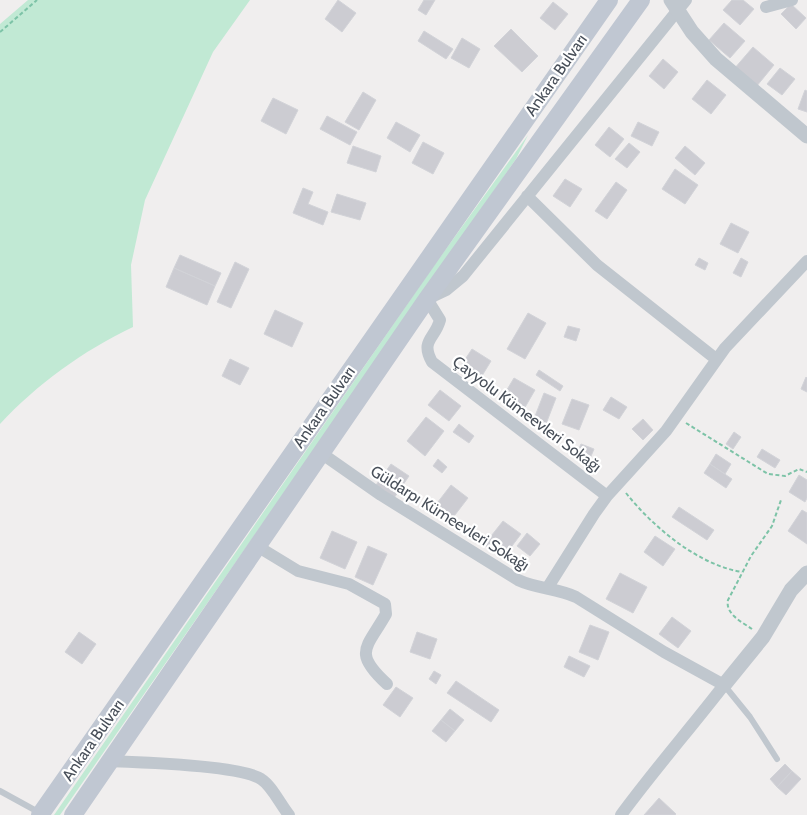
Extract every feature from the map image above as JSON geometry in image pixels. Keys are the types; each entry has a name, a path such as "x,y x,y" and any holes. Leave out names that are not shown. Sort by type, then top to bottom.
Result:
{"main road":[{"name":"Ankara Bulvarı","path":"41,814 609,0"},
{"name":"Ankara Bulvarı","path":"73,815 427,299 641,0"}],"street":[{"path":"766,7 792,0"},
{"path":"427,299 446,290 463,276 678,4 692,32 716,59 807,136"},
{"path":"527,196 597,265 716,359"},
{"name":"Çayyolu Kümeevleri Sokağı","path":"548,588 575,542 607,496 653,448 716,359 807,261"},
{"name":"Çayyolu Kümeevleri Sokağı","path":"427,299 440,320 426,350 432,362 607,496"},
{"name":"Güldarpı Kümeevleri Sokağı","path":"321,453 380,495 518,580 536,586 562,590 593,606 656,647 724,685"},
{"path":"257,546 298,570 349,584 385,604 386,614 365,651 369,666 387,684"},
{"path":"621,815 653,770 686,734 763,637 791,590 807,573"},
{"path":"109,761 184,766 252,774 264,781 289,815"}],"lane":[{"path":"724,685 778,759"},
{"path":"0,791 41,814"}],"path":[{"path":"0,32 37,0"},
{"path":"676,416 768,474 786,476 799,470 807,472"},
{"path":"619,484 645,516 662,531 718,566 742,572"},
{"path":"763,637 728,610 728,600 742,572 772,526 781,500"}],"green space":[{"path":"28,0 250,0 213,52 145,200 131,265 133,327 97,346 62,369 29,396 0,424 0,24"},
{"path":"528,135 516,159 60,815 54,815 433,267"}],"building":[{"path":"338,0 356,13 342,32 325,19"},
{"path":"424,0 435,0 426,15 418,10"},
{"path":"732,0 743,0 754,9 740,25 723,10"},
{"path":"553,2 568,14 555,30 540,18"},
{"path":"791,4 806,18 796,29 781,14"},
{"path":"724,23 745,41 730,58 709,40"},
{"path":"511,29 538,56 522,72 494,46"},
{"path":"424,31 453,49 446,59 418,41"},
{"path":"462,38 480,49 469,68 451,58"},
{"path":"753,47 774,65 756,87 734,69"},
{"path":"663,59 678,72 664,89 649,76"},
{"path":"780,68 795,79 782,95 767,84"},
{"path":"707,80 726,95 711,114 692,99"},
{"path":"805,90 807,91 807,112 798,109"},
{"path":"363,92 376,100 359,130 345,122"},
{"path":"273,98 298,110 286,134 261,121"},
{"path":"327,116 357,132 350,145 320,129"},
{"path":"396,122 420,135 410,152 387,138"},
{"path":"638,122 659,132 652,146 631,136"},
{"path":"609,127 624,139 610,157 595,145"},
{"path":"423,142 444,153 433,174 412,163"},
{"path":"629,143 640,152 627,168 615,159"},
{"path":"353,146 381,156 376,172 347,163"},
{"path":"685,146 705,163 695,175 675,158"},
{"path":"675,169 698,185 685,204 662,189"},
{"path":"565,179 582,189 570,207 553,196"},
{"path":"616,182 627,190 607,219 595,211"},
{"path":"303,188 313,192 308,204 328,212 323,225 293,213"},
{"path":"337,194 366,203 360,220 331,212"},
{"path":"731,223 749,232 738,253 720,244"},
{"path":"180,255 221,273 215,286 174,268"},
{"path":"699,258 708,263 705,270 695,265"},
{"path":"741,258 748,262 741,277 733,273"},
{"path":"235,262 249,269 231,308 217,302"},
{"path":"174,268 215,286 207,305 166,287"},
{"path":"275,310 303,323 292,347 264,334"},
{"path":"528,313 546,323 525,359 507,349"},
{"path":"568,326 580,329 576,341 564,337"},
{"path":"472,349 491,361 480,379 468,372 470,369 462,364"},
{"path":"230,359 249,368 240,385 222,376"},
{"path":"539,370 563,386 560,391 536,375"},
{"path":"514,378 535,390 524,409 512,402 514,398 505,393"},
{"path":"807,378 807,392 801,389"},
{"path":"440,390 461,406 449,421 428,405"},
{"path":"544,393 556,398 544,429 532,424"},
{"path":"611,397 627,407 619,419 603,410"},
{"path":"572,399 589,405 579,430 562,424"},
{"path":"426,417 444,431 425,456 407,441"},
{"path":"643,419 653,430 643,440 632,429"},
{"path":"459,424 474,436 469,443 453,432"},
{"path":"734,432 741,437 733,449 726,444"},
{"path":"581,444 594,449 589,461 576,455"},
{"path":"762,449 780,460 775,468 757,457"},
{"path":"716,454 731,464 725,474 710,464"},
{"path":"438,459 447,467 442,473 433,466"},
{"path":"391,464 409,476 394,498 376,485"},
{"path":"710,464 732,479 726,488 704,473"},
{"path":"799,475 807,480 807,498 805,502 789,492"},
{"path":"451,485 468,498 448,524 431,511"},
{"path":"679,507 714,530 707,540 672,517"},
{"path":"802,510 807,513 807,544 788,531"},
{"path":"503,521 521,534 503,558 484,545"},
{"path":"332,531 357,542 345,569 320,558"},
{"path":"527,533 540,544 530,556 517,546"},
{"path":"655,536 675,549 663,566 644,552"},
{"path":"368,546 387,554 373,585 355,577"},
{"path":"620,573 647,587 633,613 606,599"},
{"path":"672,617 691,631 678,648 659,634"},
{"path":"590,625 609,632 598,660 579,652"},
{"path":"79,632 96,644 82,664 65,652"},
{"path":"417,632 437,639 430,659 410,652"},
{"path":"569,656 590,666 584,677 564,667"},
{"path":"434,671 441,675 436,684 429,679"},
{"path":"456,681 499,710 491,722 447,693"},
{"path":"396,687 413,698 400,717 383,705"},
{"path":"450,709 464,720 455,731 441,720"},
{"path":"441,720 455,731 446,742 432,731"},
{"path":"785,764 792,771 777,787 770,779"},
{"path":"792,771 801,779 786,795 777,787"},
{"path":"659,798 676,814 675,815 644,815"}]}
